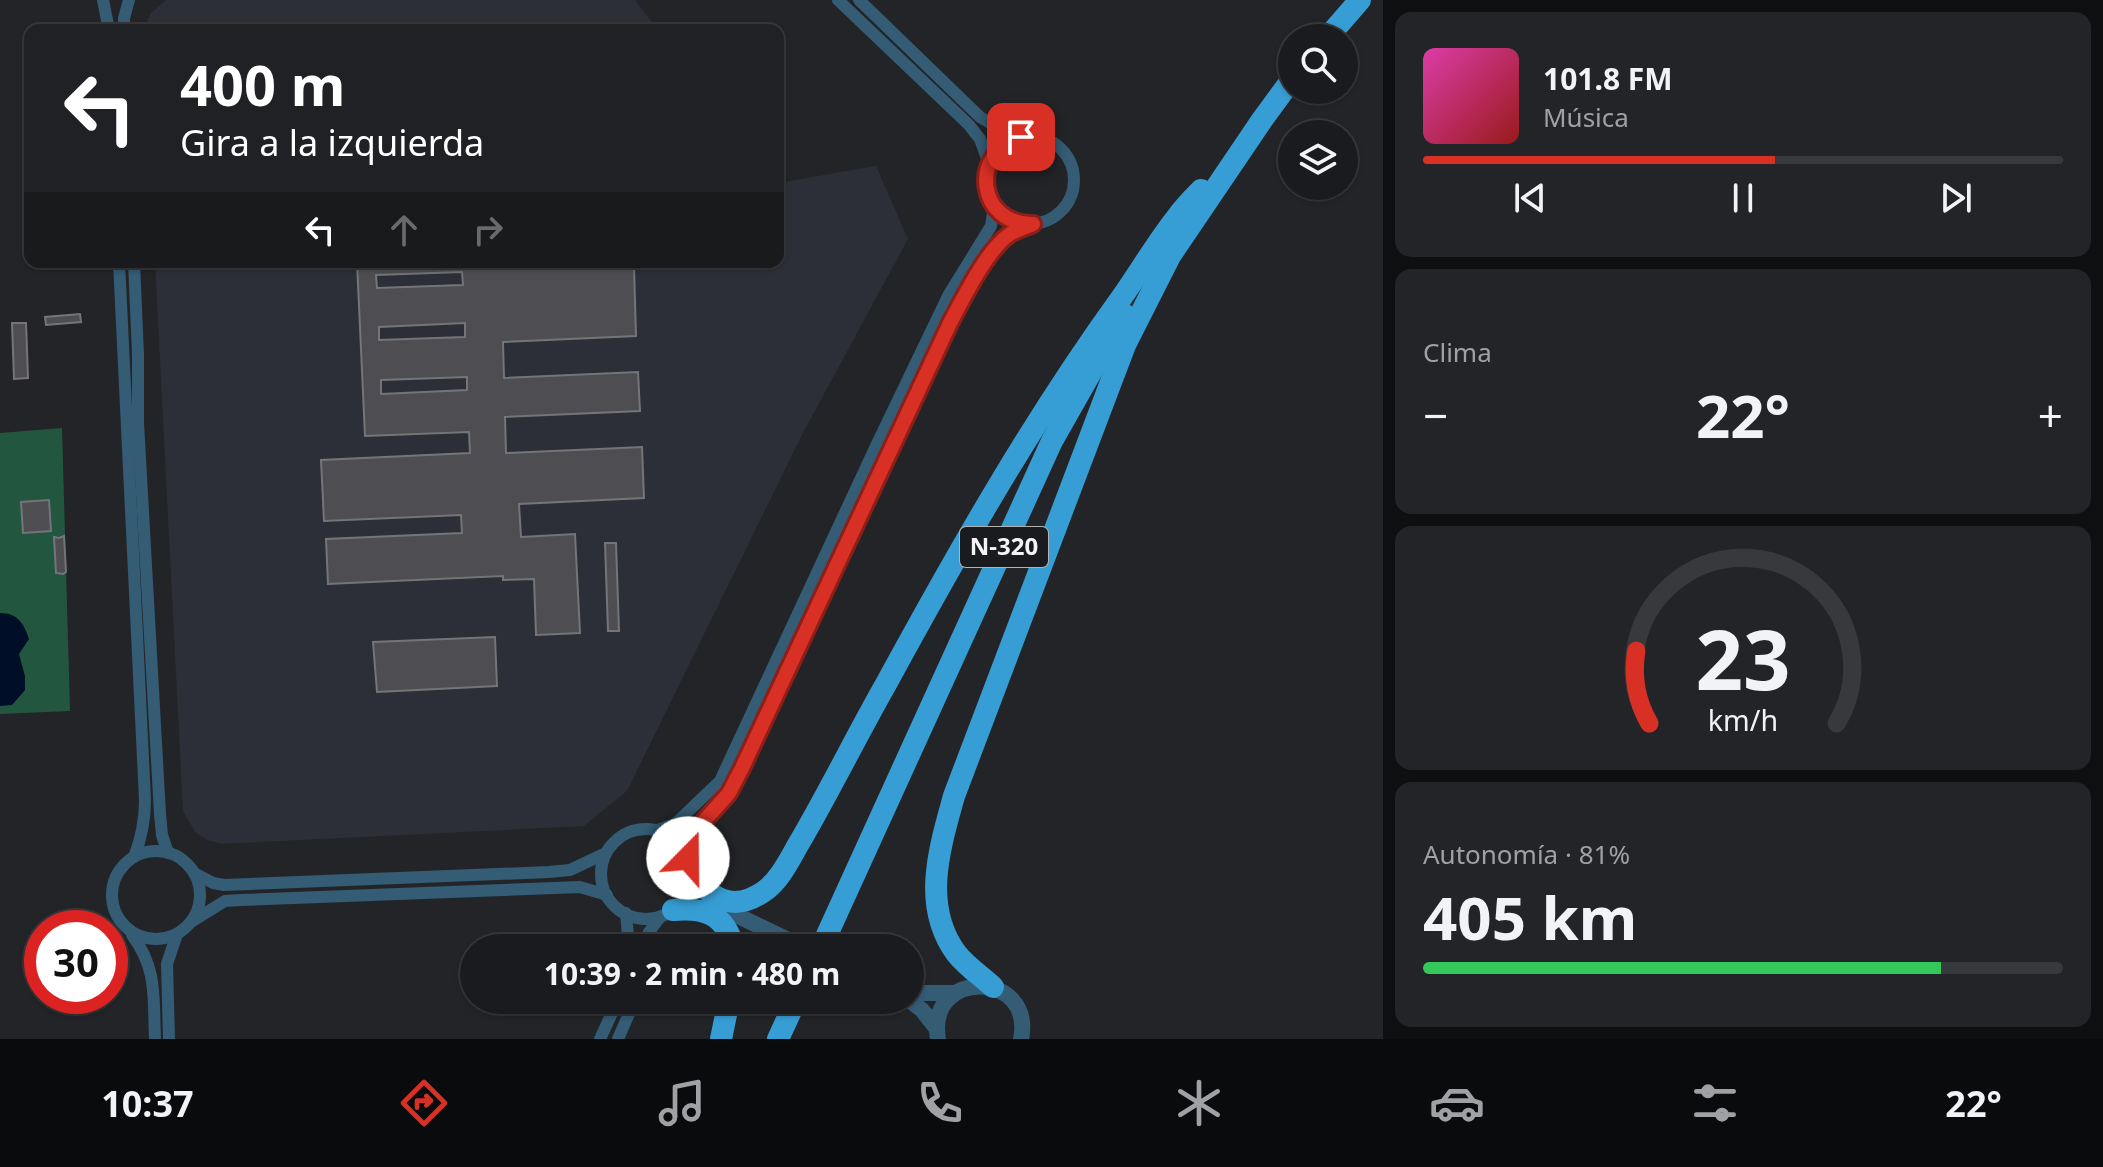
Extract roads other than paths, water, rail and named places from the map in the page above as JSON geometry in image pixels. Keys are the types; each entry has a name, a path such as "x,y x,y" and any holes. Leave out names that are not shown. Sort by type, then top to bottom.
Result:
{"highway":[{"path":"1339,24 1360,0"},
{"name":"N-320","path":"1216,180 1278,98"},
{"name":"N-320","path":"1216,180 1262,120"},
{"name":"N-320","path":"822,934 1052,441 1121,318 1191,208 1243,143"},
{"path":"689,873 705,890 723,901 754,896 773,883 817,812 953,561 1035,424 1177,216 1216,180"},
{"path":"993,987 958,955 945,934 937,908 936,872 941,841 954,796 1125,345 1170,256 1216,180"},
{"path":"671,909 691,908 710,914 729,934"},
{"path":"721,1039 726,1014"},
{"path":"778,1039 790,1014"}],"street":[{"path":"103,0 108,24"},
{"path":"124,24 129,0"},
{"path":"838,0 969,125 980,139 989,164"},
{"path":"648,934 671,909 689,873 693,836 729,793 742,768 950,323 971,286 1010,234 1051,219 1065,207 1073,190 1074,177 1069,159 1056,145 1040,137 1021,137 980,117 859,0"},
{"path":"1021,137 1001,146 989,164 986,186 994,206 1011,221 1033,224"},
{"path":"788,934 701,902 643,918 626,913 616,907 607,895 602,865 606,853 619,838 631,831 658,830 675,824 720,781 948,296 991,226 994,206"},
{"path":"119,268 145,800 145,822 134,857"},
{"path":"134,268 138,423 161,825 168,853"},
{"path":"658,830 681,846 689,873 714,906"},
{"path":"115,910 111,895 117,873 134,857 151,851 168,853 181,859 194,873 224,885 549,872 570,870 606,853"},
{"path":"191,922 199,907 200,895 194,873"},
{"path":"128,930 149,939 166,939 225,901 575,887 607,895"},
{"path":"626,913 628,934"},
{"path":"128,930 148,961 155,1039"},
{"path":"169,1039 167,964 177,934"},
{"path":"938,1034 940,1012 955,993 973,986 993,987 1007,995 1018,1008 1022,1024 1021,1039"},
{"path":"924,993 955,993"},
{"path":"924,1013 938,1034"},
{"path":"600,1039 612,1014"},
{"path":"618,1039 629,1014"}],"water":[{"path":"0,613 19,620 29,639 19,654 25,690 12,705 0,706"}]}
